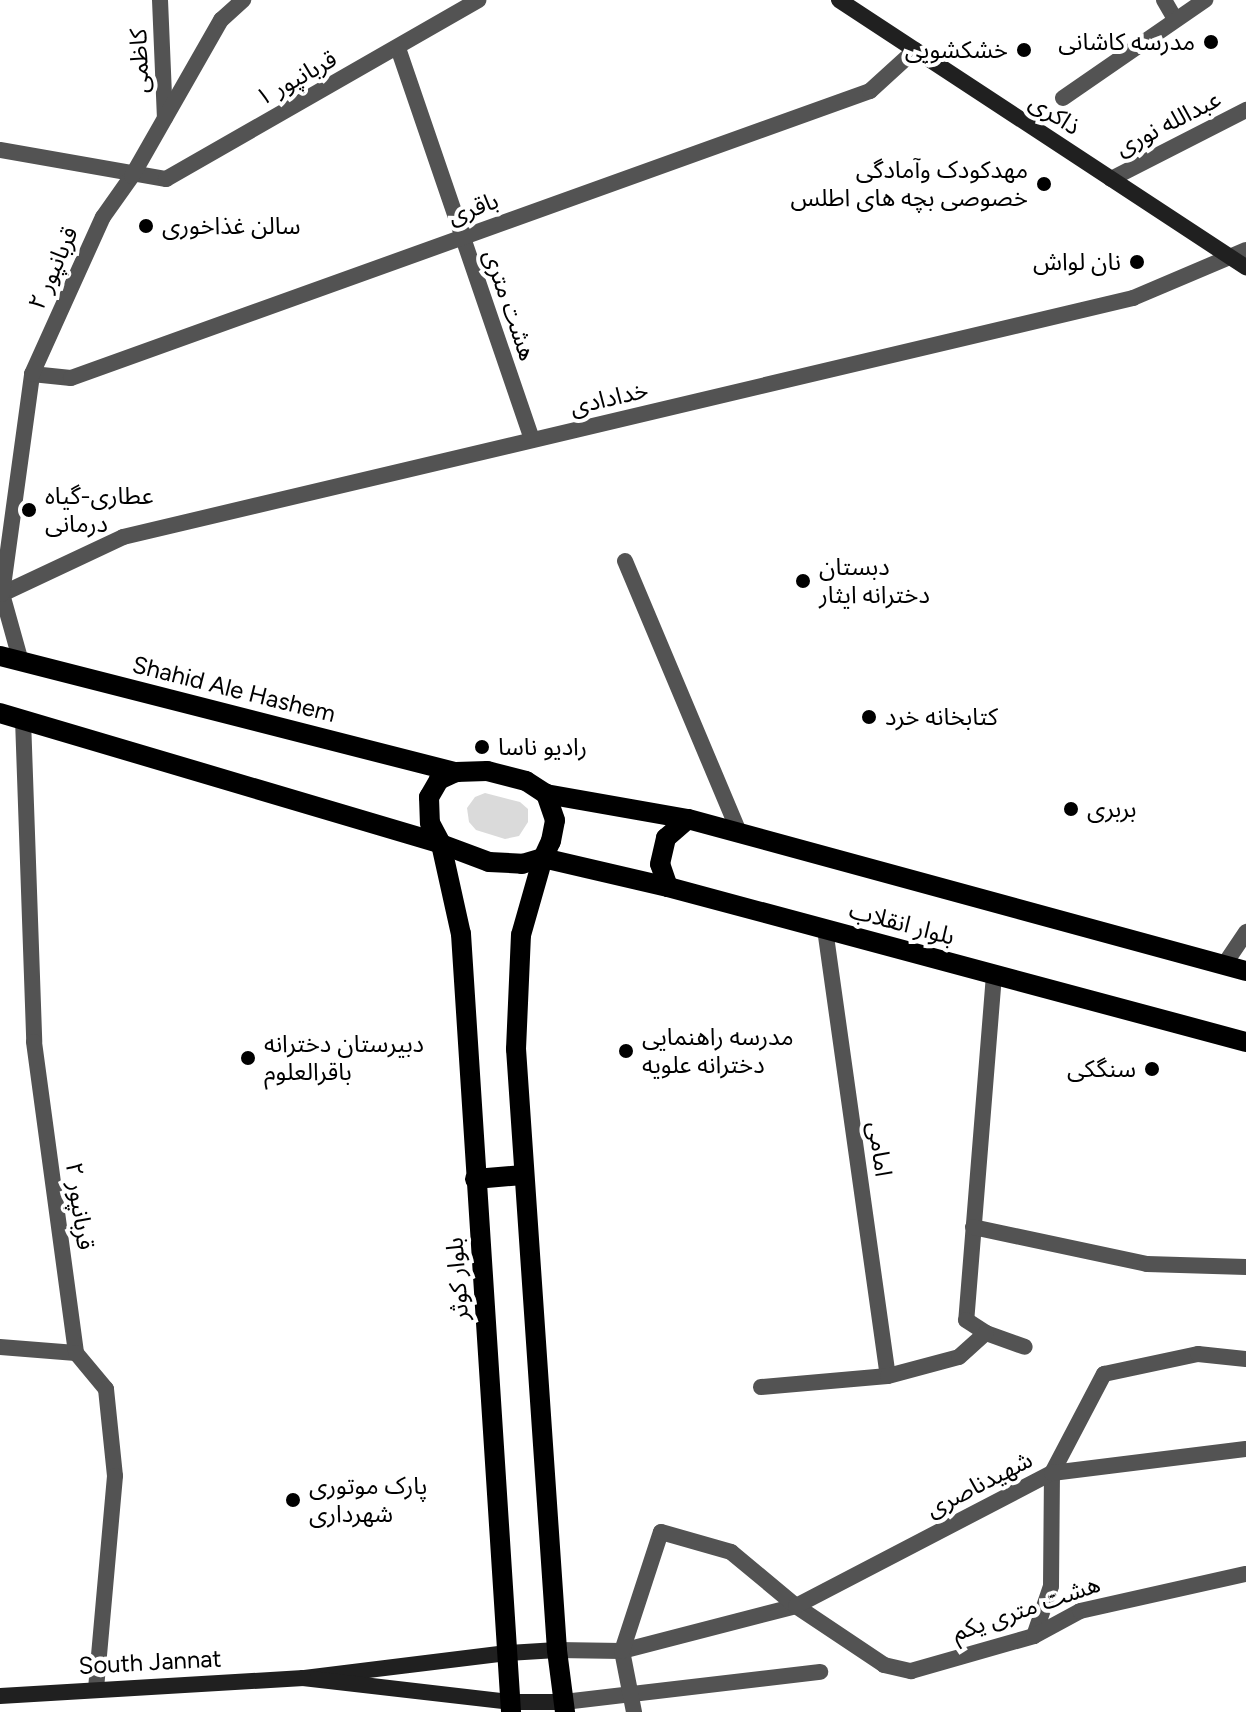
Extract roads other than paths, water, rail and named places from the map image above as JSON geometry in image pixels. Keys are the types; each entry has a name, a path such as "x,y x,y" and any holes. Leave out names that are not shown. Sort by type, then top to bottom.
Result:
{"main road":[{"name":"ذاکری","path":"839,0 1111,179 1238,254 1246,267"},
{"name":"Shahid Ale Hashem","path":"0,656 456,772"},
{"path":"0,713 441,844 489,862 522,864 543,858"},
{"path":"303,1678 511,1707 564,1707 557,1650 516,1049 521,935 555,820 546,794 526,781 487,771 456,772 439,780 429,797 430,823 441,844"},
{"name":"بلوار انقلاب","path":"546,794 688,819 1246,971"},
{"path":"668,887 660,864 666,838 688,819"},
{"name":"بلوار کوثر","path":"441,844 461,934 511,1707"},
{"name":"بلوار انقلاب","path":"543,858 668,887 1246,1042"},
{"path":"475,1179 523,1175"},
{"path":"303,1678 507,1653 557,1650"},
{"name":"South Jannat","path":"0,1696 303,1678"}],"street":[{"name":"کاظمی","path":"160,0 165,120"},
{"name":"قربانپور ۲","path":"1,594 32,374 103,217 132,176 221,20 243,0"},
{"name":"قربانپور ۱","path":"0,150 132,176 166,179 478,0"},
{"path":"1164,0 1175,19"},
{"path":"1063,98 1205,0"},
{"name":"هشت متری","path":"398,48 532,440"},
{"name":"باقری","path":"32,374 71,378 870,91 915,50"},
{"name":"عبدالله نوری","path":"1111,179 1246,110"},
{"name":"خدادادی","path":"1,594 123,537 1133,298 1238,254"},
{"path":"625,561 740,834"},
{"path":"1,594 21,662"},
{"name":"قربانپور ۲","path":"23,719 34,1042 76,1353"},
{"name":"امامی","path":"825,929 888,1376"},
{"path":"1224,965 1246,932"},
{"path":"994,975 966,1320 986,1333 1025,1347"},
{"path":"973,1227 1147,1264 1246,1267"},
{"path":"761,1387 888,1376 959,1357 986,1333"},
{"path":"0,1347 76,1353 106,1389 115,1476 96,1689"},
{"path":"1034,1636 1051,1586 1052,1473 1104,1374 1198,1354 1246,1359"},
{"name":"شهید‌ناصری","path":"796,1606 1052,1473 1246,1449"},
{"name":"هشت متری یکم","path":"622,1651 661,1532 731,1552 796,1606 884,1665 911,1671 1034,1636 1080,1611 1246,1574"},
{"path":"557,1650 622,1651 796,1606"},
{"path":"622,1651 632,1704"},
{"path":"564,1707 632,1704 820,1672"}],"place":[{"name":"مدرسه کاشانی","path":"1211,42"},
{"name":"خشکشویی","path":"1024,50"},
{"name":"مهدکودک وآمادگی خصوصی بچه های اطلس","path":"1044,184"},
{"name":"سالن غذاخوری","path":"146,226"},
{"name":"نان لواش","path":"1137,262"},
{"name":"عطاری-گیاه درمانی","path":"29,510"},
{"name":"دبستان دخترانه ایثار","path":"803,581"},
{"name":"کتابخانه خرد","path":"869,717"},
{"name":"رادیو ناسا","path":"482,747"},
{"name":"بربری","path":"1071,809"},
{"name":"مدرسه راهنمایی دخترانه علویه","path":"626,1051"},
{"name":"دبیرستان دخترانه باقرالعلوم","path":"248,1058"},
{"name":"سنگکی","path":"1152,1069"},
{"name":"پارک موتوری شهرداری","path":"293,1500"}]}
